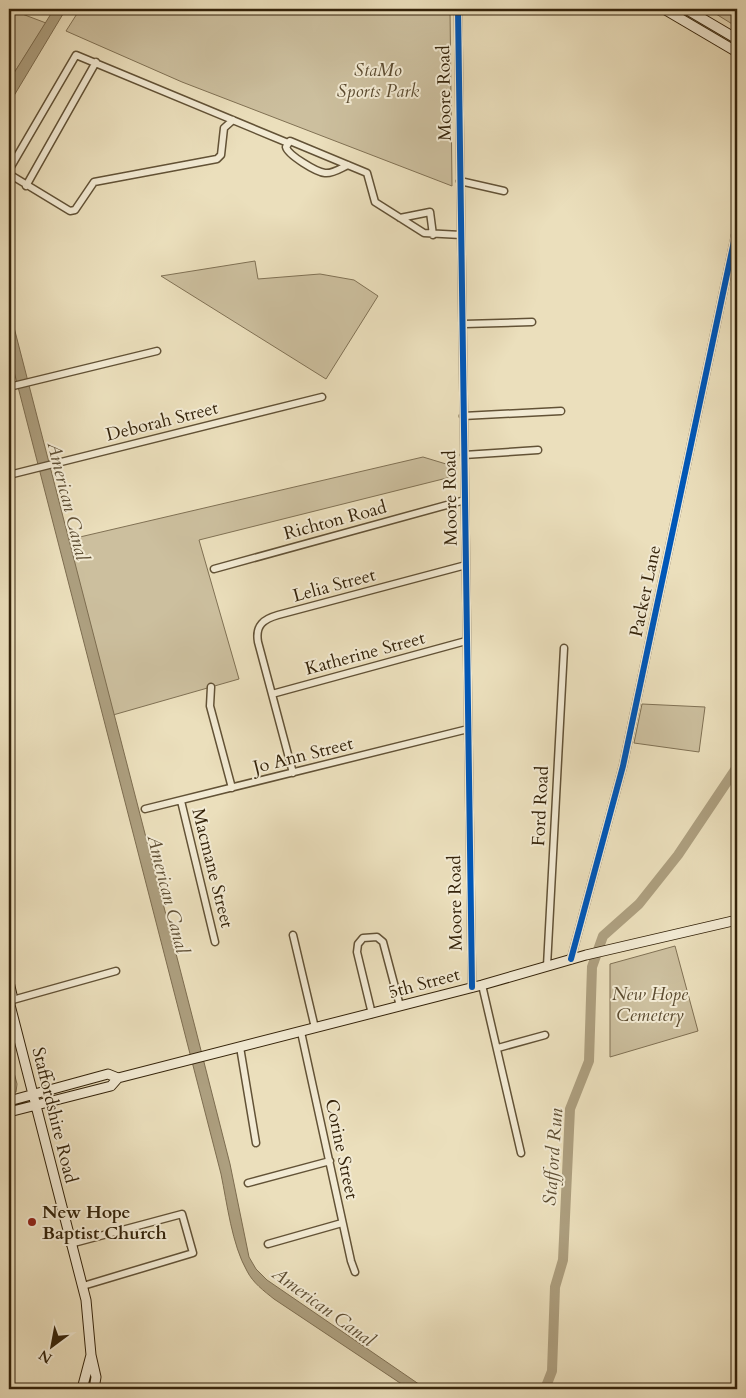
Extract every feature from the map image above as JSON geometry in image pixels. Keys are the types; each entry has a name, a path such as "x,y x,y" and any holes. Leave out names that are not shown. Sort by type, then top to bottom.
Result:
{"main road":[{"path":"664,9 737,52"},
{"path":"686,9 737,38"},
{"path":"718,40 724,31"},
{"name":"5th Street","path":"9,1112 111,1086 118,1078 372,1014 586,955 737,920"},
{"name":"Staffordshire Road","path":"9,982 12,995 9,1001 82,1286 90,1326 91,1355 96,1376 94,1389"},
{"name":"5th Street","path":"9,1101 108,1074 118,1078"},
{"path":"77,1083 83,1093"},
{"name":"Staffordshire Road","path":"82,1389 91,1355"}],"street":[{"name":"Moore Road","path":"458,9 472,987"},
{"path":"9,170 74,58 80,55 288,143 290,141 367,173 375,202 424,233 433,235 461,235"},
{"path":"26,186 96,62"},
{"path":"9,174 67,209 75,210 94,182 217,160 221,155 224,128 233,120"},
{"path":"288,143 286,147 289,153 320,172 330,173 348,165"},
{"path":"460,181 504,191"},
{"path":"400,218 430,212 433,235"},
{"name":"Packer Lane","path":"571,959 625,758 737,227"},
{"path":"464,324 532,322"},
{"path":"11,386 156,350"},
{"name":"Deborah Street","path":"9,475 322,397"},
{"path":"463,416 561,411"},
{"path":"464,455 538,450"},
{"name":"Richton Road","path":"214,569 465,500"},
{"name":"Lelia Street","path":"293,773 257,635 260,624 266,619 466,565"},
{"name":"Katherine Street","path":"272,694 466,641"},
{"name":"Ford Road","path":"547,966 564,648"},
{"path":"211,687 210,706 232,788"},
{"name":"Jo Ann Street","path":"145,809 468,729"},
{"name":"Macmane Street","path":"181,801 215,942"},
{"path":"294,935 315,1028"},
{"path":"372,1014 357,952 358,944 364,938 376,937 383,942 400,1006"},
{"path":"9,1001 116,971"},
{"path":"482,985 521,1153"},
{"name":"Corine Street","path":"301,1032 342,1223 355,1272"},
{"path":"498,1048 545,1035"},
{"path":"240,1047 256,1143"},
{"path":"248,1183 330,1161"},
{"path":"70,1244 182,1214 193,1253 82,1286"},
{"path":"268,1244 342,1223"}],"green space":[{"path":"9,9 46,23 9,81"},
{"name":"StaMo Sports Park","path":"80,9 450,9 452,186 182,82 66,31"},
{"path":"708,9 737,9 737,27"},
{"path":"255,261 258,279 320,274 354,280 378,296 326,379 161,276"},
{"path":"423,457 456,467 455,476 199,540 239,679 113,715 67,540"},
{"path":"642,704 705,707 699,752 634,743"},
{"name":"New Hope Cemetery","path":"675,946 698,1031 610,1057 610,964"},
{"path":"9,1053 17,1084 16,1092 9,1094"}],"shaded area":[{"path":"54,9 66,9 9,104 9,81"},
{"name":"American Canal","path":"9,308 230,1164 249,1257 256,1269 267,1280 426,1389 409,1389 274,1299 252,1279 237,1249 221,1174 9,352"}],"waterway":[{"name":"Stafford Run","path":"545,1389 552,1371 555,1287 563,1260 570,1109 589,1061 592,967 603,936 639,904 678,855 737,767"}],"cycle path":[{"path":"458,9 472,987"},
{"path":"571,959 623,766 737,227"}],"place":[{"name":"New Hope Baptist Church","path":"32,1222"}]}
